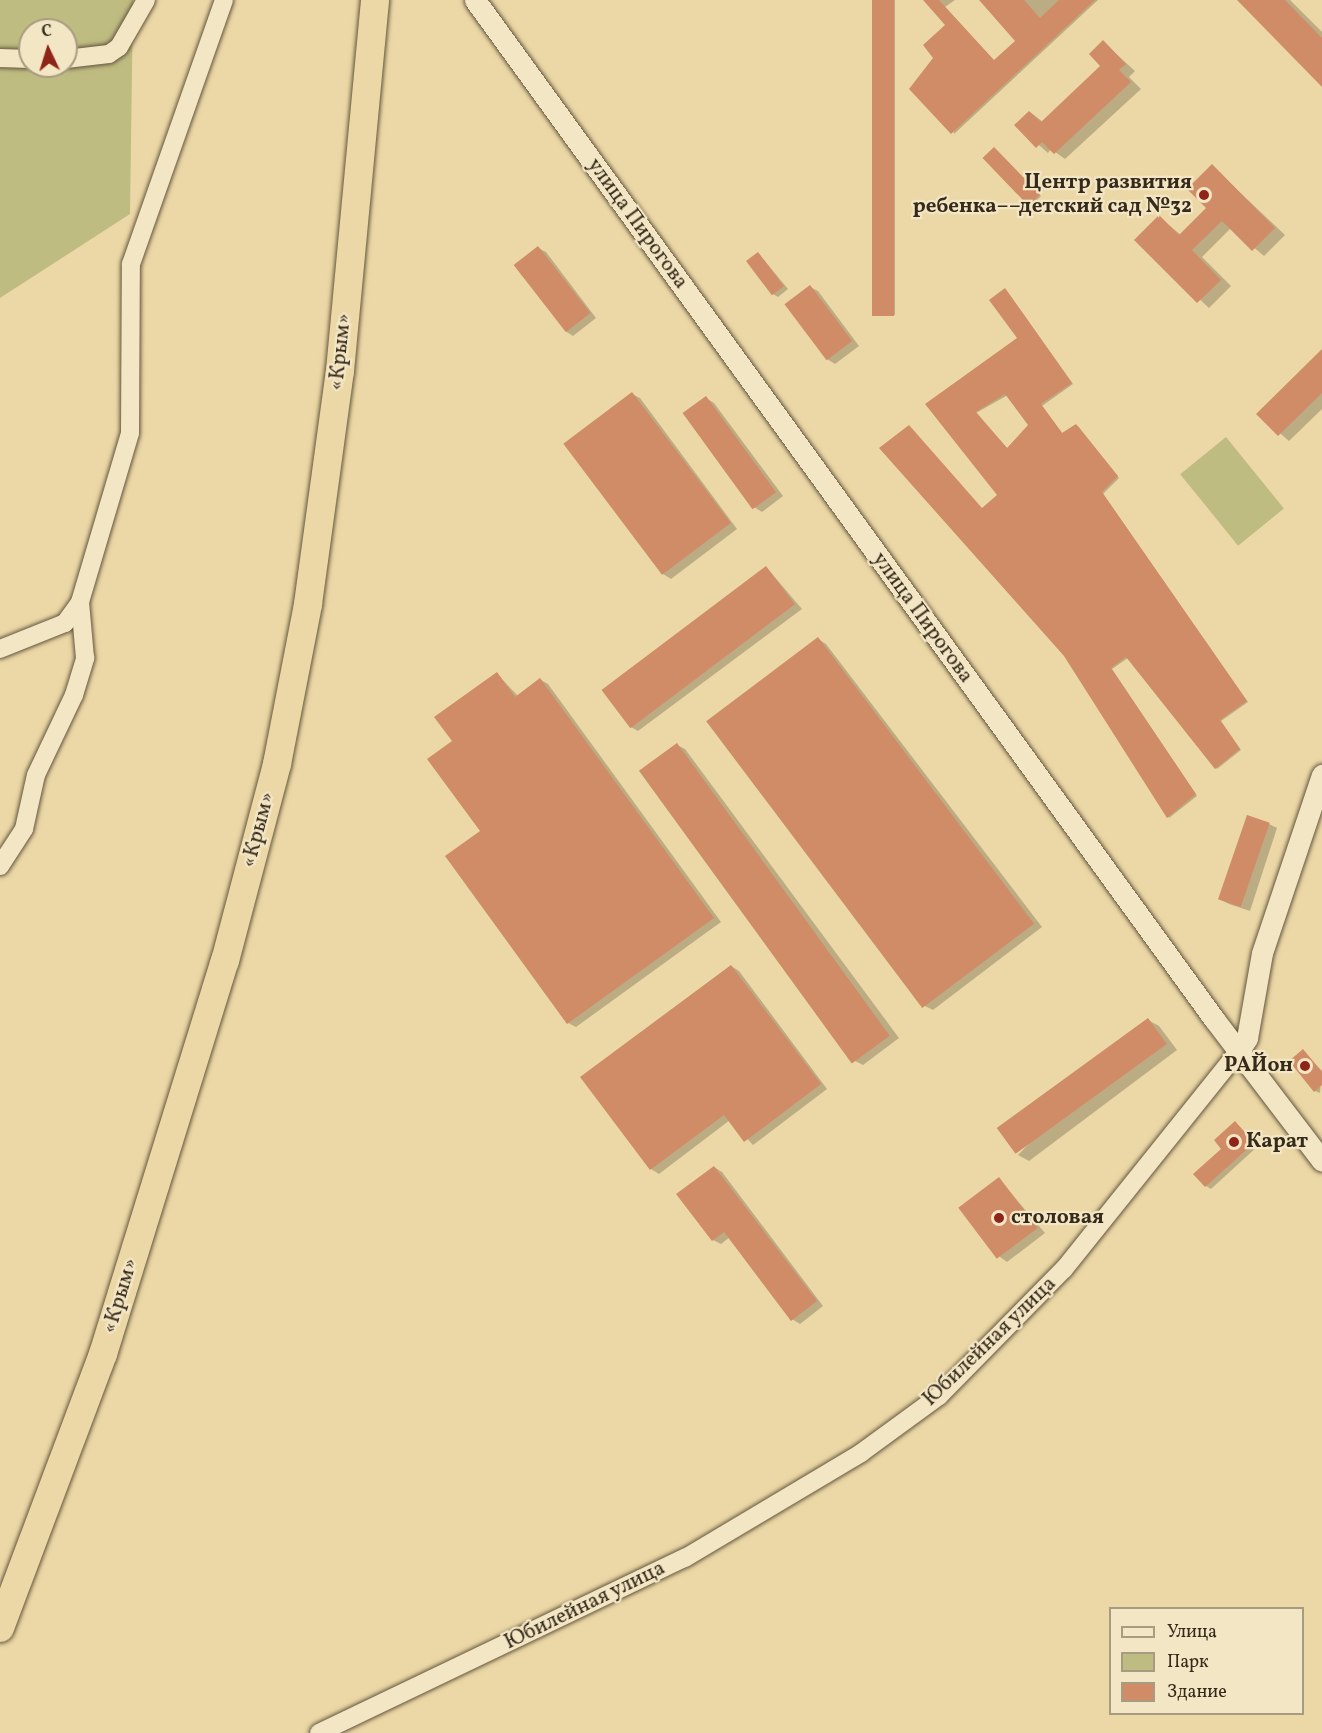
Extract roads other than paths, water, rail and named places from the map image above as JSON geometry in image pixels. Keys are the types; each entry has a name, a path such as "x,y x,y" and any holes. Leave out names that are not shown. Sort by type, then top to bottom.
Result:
{"highway":[{"name":"«Крым»","path":"0,1628 102,1354 225,961 277,764 308,604 325,487 376,5"}],"street":[{"path":"78,58 109,54 119,47 146,0"},
{"path":"0,649 65,623 80,602 130,433 131,264 224,0"},
{"name":"улица Пирогова","path":"475,0 1238,1052 1322,1161"},
{"path":"0,58 18,59"},
{"path":"0,866 24,829 36,775 85,658 80,602"},
{"name":"Юбилейная улица","path":"319,1733 685,1558 861,1454 931,1402 1064,1269 1247,1038 1262,953 1322,775"}],"place":[{"name":"Центр развития ребенка––детский сад №32","path":"1204,195"},
{"name":"РАЙон","path":"1305,1066"},
{"name":"Карат","path":"1234,1142"},
{"name":"столовая","path":"999,1218"}]}
